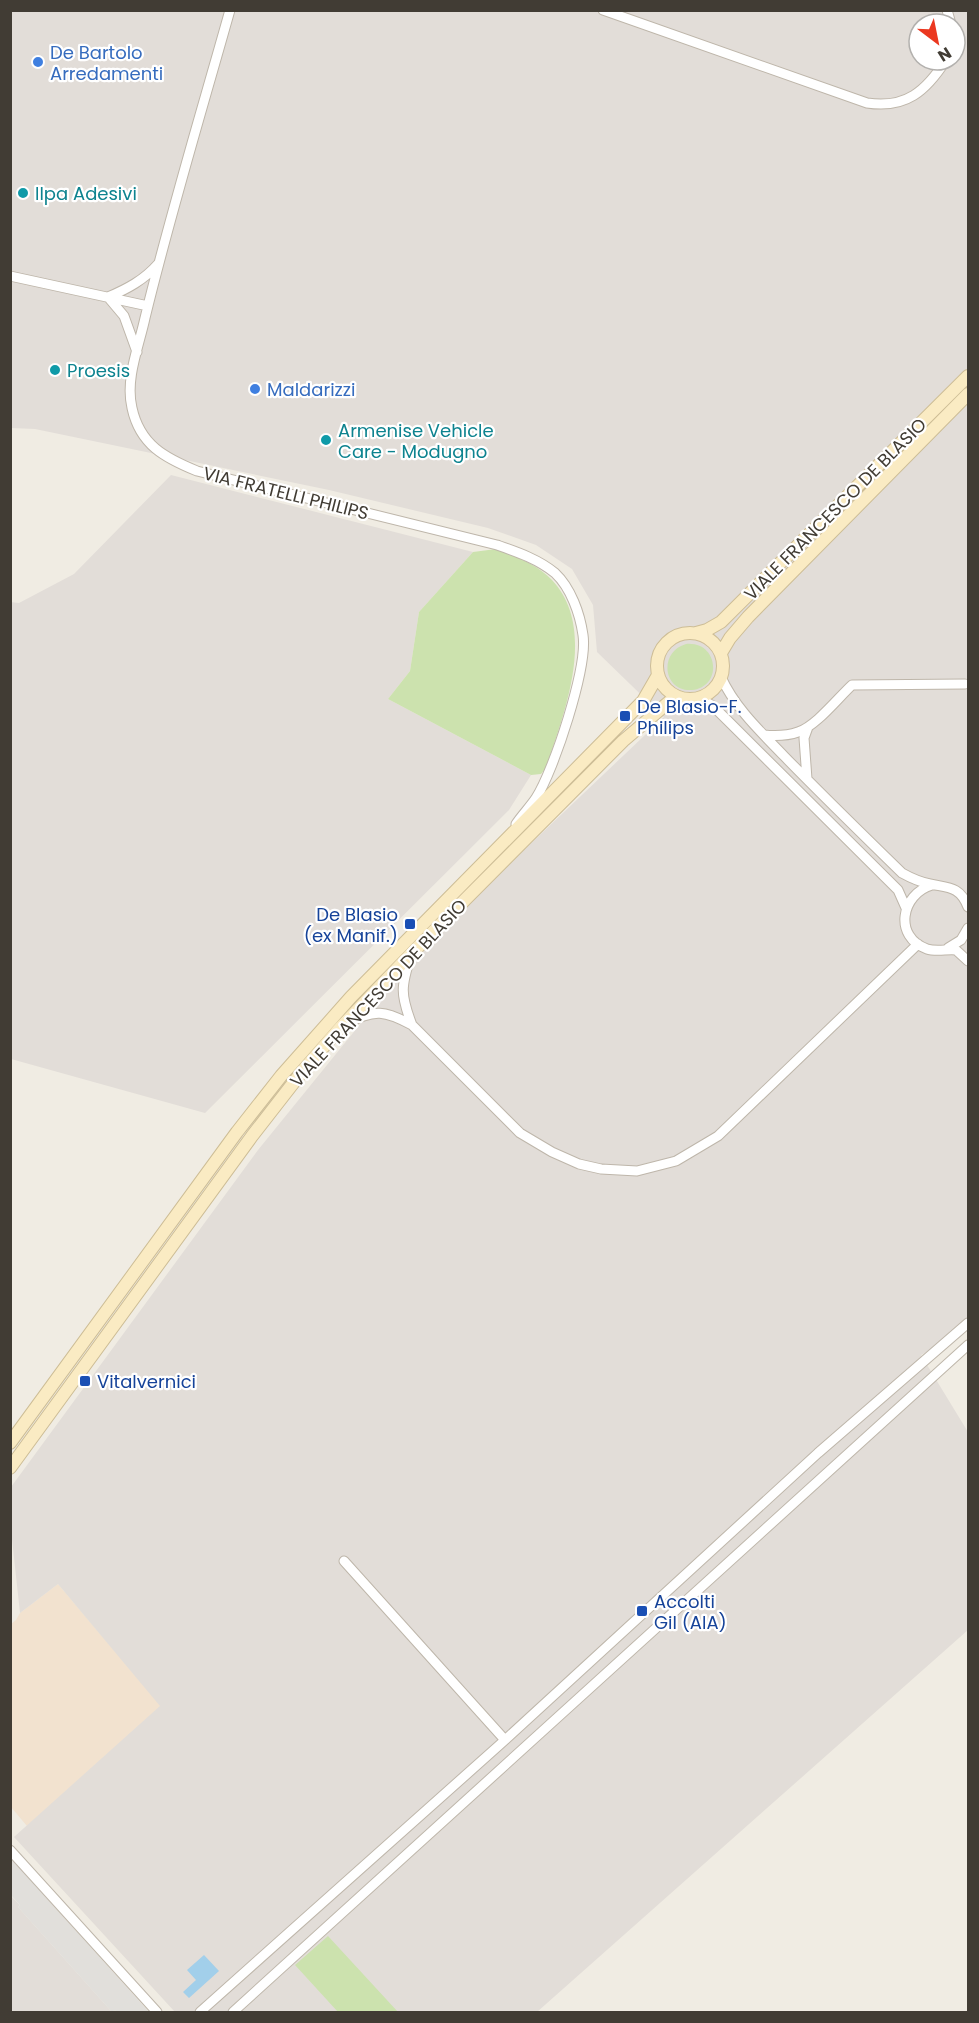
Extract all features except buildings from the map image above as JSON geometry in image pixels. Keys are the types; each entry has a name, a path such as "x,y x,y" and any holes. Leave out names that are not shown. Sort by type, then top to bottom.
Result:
{"street":[{"name":"VIA FRATELLI PHILIPS","path":"230,10 148,306 131,379 131,405 134,417 152,446 169,460 197,471 497,545 531,557 556,574 572,596 584,636 583,658 559,746 536,797 490,857"},
{"path":"603,10 867,103 884,106 897,104 920,91 939,72"},
{"path":"108,297 144,278 160,262"},
{"path":"10,276 148,306"},
{"path":"108,297 124,316 137,354"},
{"name":"VIALE FRANCESCO DE BLASIO","path":"696,633 721,622 969,376"},
{"name":"VIALE FRANCESCO DE BLASIO","path":"721,653 730,638 748,617 969,394"},
{"path":"696,633 707,637 716,644 721,653 723,669 721,677 716,686 699,698 687,699 676,696 662,684 658,675 658,656 663,647 677,635 696,633"},
{"name":"VIALE FRANCESCO DE BLASIO","path":"10,1443 237,1132 281,1076 351,997 643,701 658,675"},
{"path":"721,677 729,695 764,735 902,873 933,885 944,885 965,892 969,907"},
{"path":"764,735 781,736 808,727 852,685 965,684"},
{"name":"VIALE FRANCESCO DE BLASIO","path":"10,1468 273,1107 340,1028 623,741 676,696"},
{"path":"699,698 713,706 898,890 906,908"},
{"path":"807,779 804,738 808,727"},
{"path":"933,885 916,892 910,900 906,908 906,928 918,944 936,950 956,950 969,961"},
{"path":"946,949 961,940 969,928"},
{"path":"340,1028 367,1014 377,1012 393,1015 412,1025 520,1133 537,1144 579,1164 620,1171 637,1171 676,1161 718,1136 918,944"},
{"path":"411,954 402,994 412,1025"},
{"path":"200,2013 506,1740 818,1453 969,1323"},
{"path":"233,2013 969,1345"},
{"path":"344,1561 506,1740"},
{"path":"10,1850 157,2013"}],"shaded area":[{"path":"10,11 968,11 968,1329 921,1355 968,1432 968,1630 537,2012 175,2012 14,1837 160,1706 58,1584 20,1613 11,1530 11,1487 258,1150 426,943 664,717 597,652 593,605 572,569 536,545 488,528 329,490 35,429 11,428"},
{"path":"171,475 473,552 419,612 410,671 388,699 531,775 509,810 205,1113 11,1059 10,602 19,603 74,574"},
{"path":"58,1584 161,1706 27,1826 11,1807 10,1625 20,1613"},
{"path":"11,1860 149,2012 118,2012 115,2010 112,2012 18,1907 20,1905 11,1895"},
{"path":"10,1895 20,1905 18,1907 112,2012 11,2012"}],"green space":[{"path":"496,549 533,565 546,574 566,600 573,622 575,647 568,697 546,768 541,774 531,775 388,699 410,671 419,612 473,552"},
{"path":"686,644 697,645 705,650 711,656 713,665 709,681 702,687 692,690 682,689 675,685 668,671 671,655 677,648"},
{"path":"328,1936 398,2012 338,2012 295,1965"}],"water":[{"path":"204,1955 219,1971 189,1998 183,1992 196,1980 187,1970"}],"place":[{"name":"De Bartolo Arredamenti","path":"38,62"},
{"name":"Ilpa Adesivi","path":"23,193"},
{"name":"Proesis","path":"55,370"},
{"name":"Maldarizzi","path":"255,389"},
{"name":"Armenise Vehicle Care - Modugno","path":"326,440"},
{"name":"De Blasio-F. Philips","path":"625,716"},
{"name":"De Blasio (ex Manif.)","path":"410,924"},
{"name":"Vitalvernici","path":"85,1381"},
{"name":"Accolti Gil (AIA)","path":"642,1611"}]}
